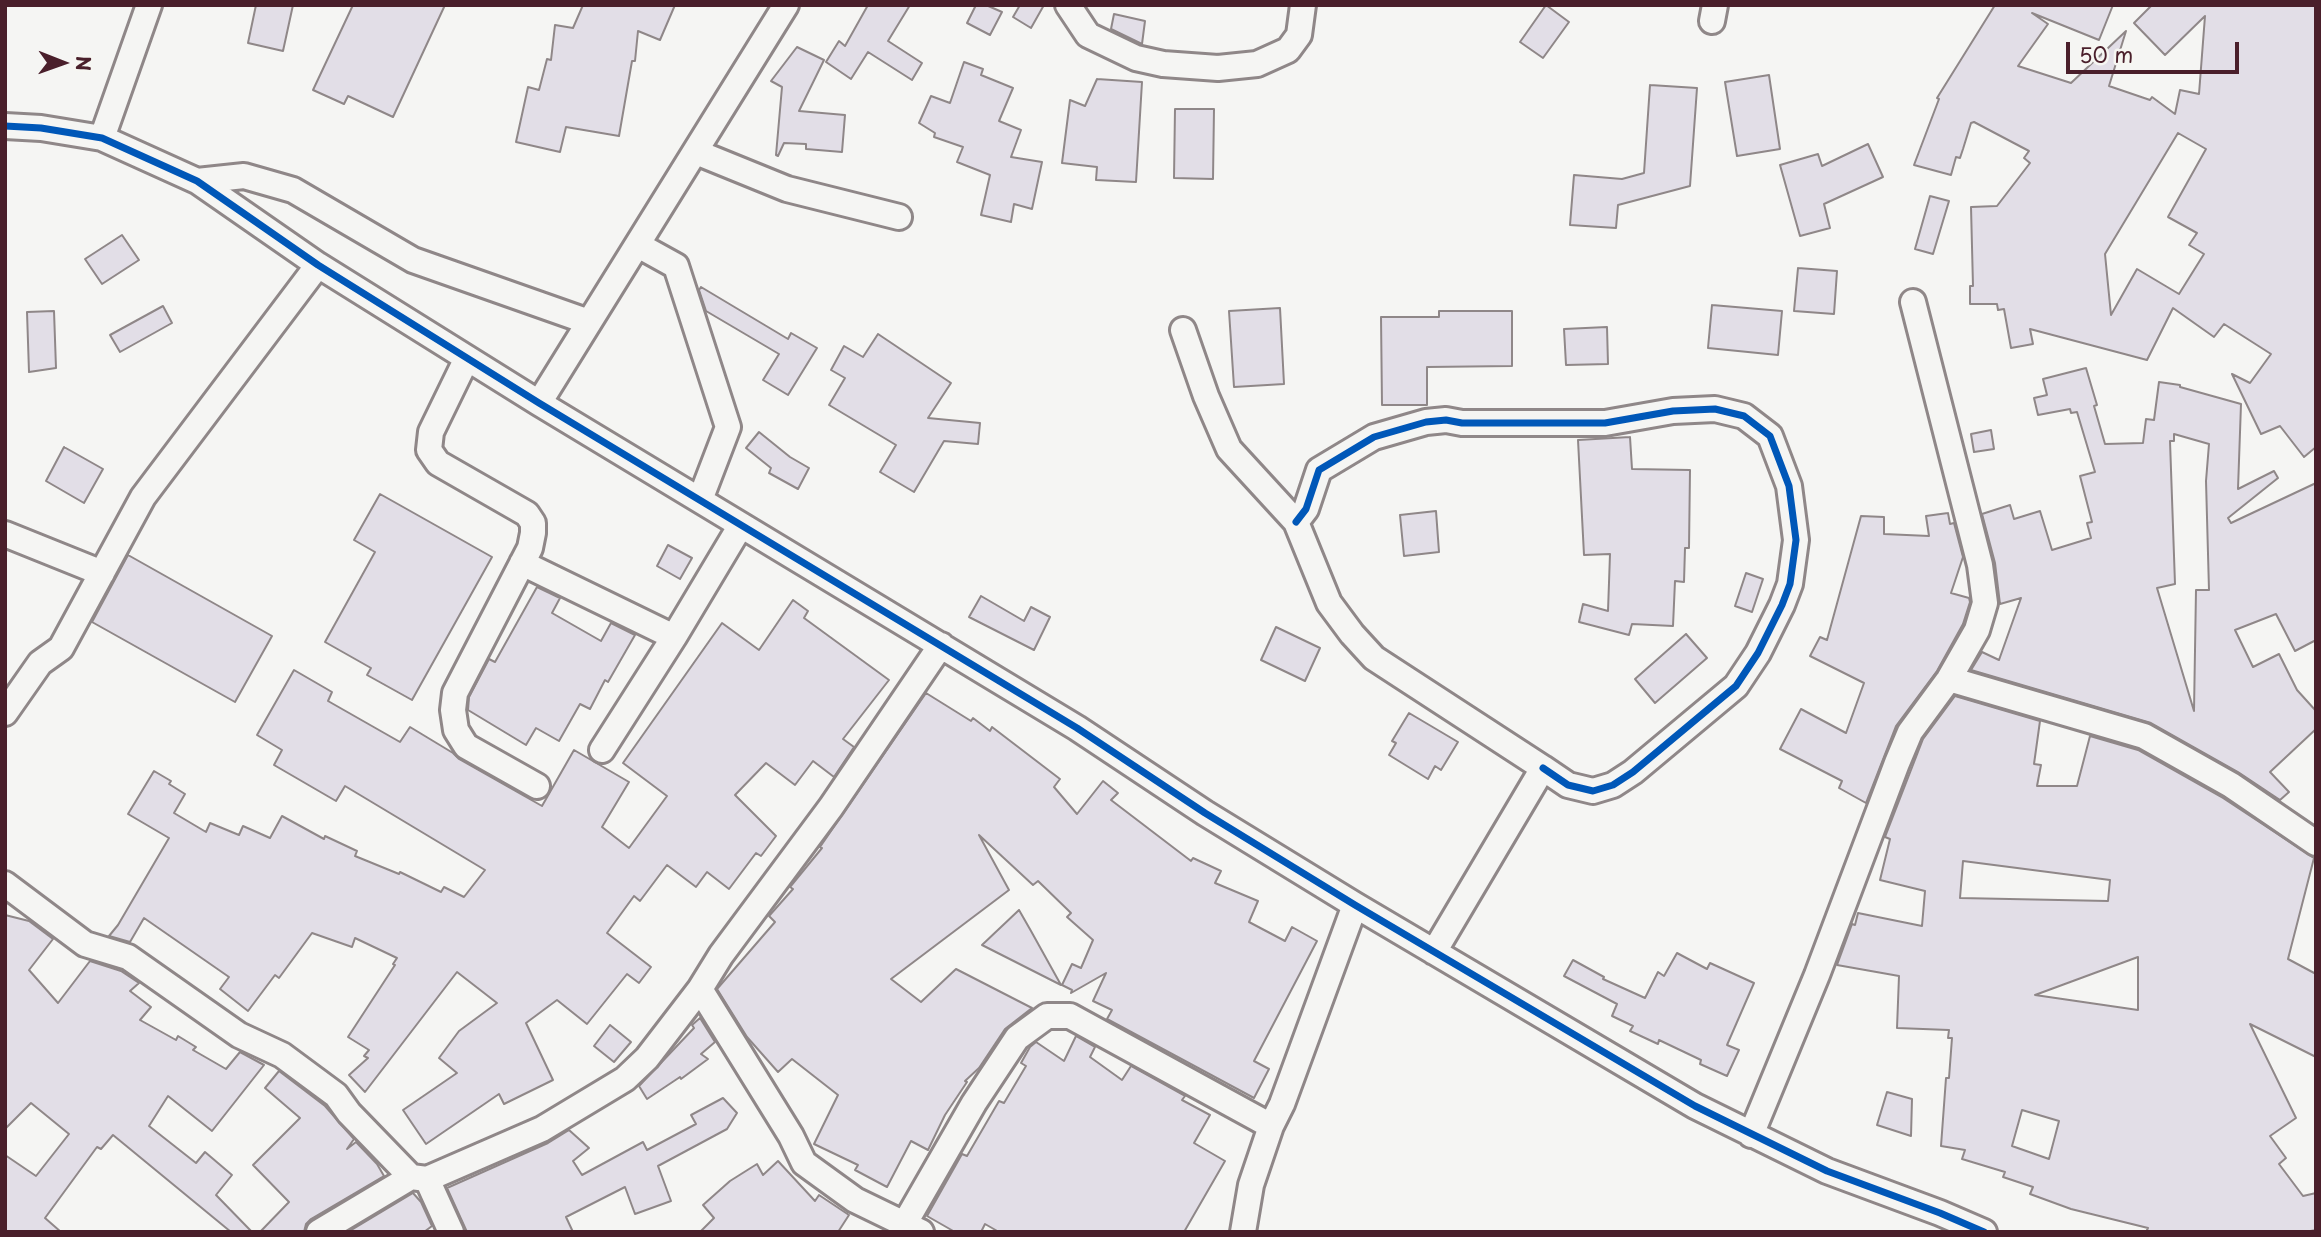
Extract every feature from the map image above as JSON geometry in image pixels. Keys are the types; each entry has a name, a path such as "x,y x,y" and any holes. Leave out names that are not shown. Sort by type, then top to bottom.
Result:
{"street":[{"path":"102,138 149,5"},
{"path":"539,403 786,5"},
{"path":"1068,5 1088,35 1136,58 1163,64 1218,68 1257,64 1288,50 1299,35 1303,5"},
{"path":"5,126 41,128 102,138 197,181 318,265 539,403 1077,728 1205,813 1355,905 1695,1106 1827,1171 1984,1232"},
{"path":"696,152 787,189 899,217"},
{"path":"197,181 244,176 293,190 414,260 589,322"},
{"path":"638,245 676,266 728,427 700,500"},
{"path":"5,713 40,663 61,648 143,497 318,265"},
{"path":"1751,1135 1816,975 1896,763 1910,733 1949,679 1978,630 1985,603 1980,565 1913,302"},
{"path":"1183,330 1206,396 1229,449 1296,522 1329,603 1352,634 1374,658 1568,785 1593,791 1613,785 1633,772 1736,686 1758,653 1782,605 1790,584 1796,540 1789,486 1770,436 1744,416 1714,410 1673,411 1605,423 1462,423 1446,420 1426,422 1374,438 1319,470 1306,509 1296,522"},
{"path":"467,358 431,432 429,450 438,463 527,514 533,523 533,533 530,548 455,693 453,710 456,730 466,746 537,786"},
{"path":"602,750 741,525"},
{"path":"5,534 102,573"},
{"path":"522,563 674,637"},
{"path":"319,1232 419,1178 542,1129 625,1079 647,1058 701,989 721,955 831,807 942,646"},
{"path":"1949,679 2144,736 2231,785 2316,843"},
{"path":"1434,952 1543,768"},
{"path":"5,884 85,944 128,957 239,1035 282,1055 336,1096 349,1113 419,1178 451,1232"},
{"path":"1243,1232 1251,1185 1271,1126 1282,1104 1355,905"},
{"path":"701,989 792,1136 804,1163 855,1200 913,1227 975,1103 1017,1038 1047,1016 1070,1016 1271,1126"}],"building":[{"path":"256,5 293,5 283,51 248,43"},
{"path":"353,5 445,5 393,117 348,96 344,104 313,90"},
{"path":"583,5 675,5 660,40 638,31 635,61 632,61 619,136 566,127 560,152 516,142 528,87 539,90 547,59 551,60 555,25 573,28"},
{"path":"868,5 910,5 888,41 922,63 912,80 868,52 851,79 826,62 839,41 845,46"},
{"path":"976,5 986,5 1002,12 990,35 967,23"},
{"path":"1020,5 1044,5 1031,28 1013,17"},
{"path":"1546,5 1569,22 1543,58 1520,42"},
{"path":"1995,5 2113,5 2099,40 2032,13 2048,24 2018,66 2071,83 2126,31 2109,86 2150,100 2152,97 2175,114 2180,90 2199,94 2205,16 2165,55 2134,23 2152,5 2316,6 2316,447 2304,457 2280,426 2261,434 2232,374 2250,383 2271,354 2224,324 2214,337 2173,308 2147,360 2030,329 2033,344 2011,348 2004,309 1998,310 1997,304 1970,304 1970,286 1973,286 1971,207 1997,206 2030,163 2024,158 2029,151 1974,122 1971,123 1960,158 1956,157 1951,175 1914,165 1939,99 1937,98","holes":["2178,133 2206,149 2168,217 2197,233 2189,245 2204,254 2179,294 2137,269 2111,315 2105,254"]},
{"path":"1114,14 1145,21 1142,44 1111,29"},
{"path":"797,47 824,60 799,111 845,115 842,152 806,149 806,144 784,143 778,156 776,155 782,87 771,81"},
{"path":"964,62 983,69 981,75 1013,88 999,121 1021,130 1011,157 1042,162 1032,209 1014,204 1011,222 981,215 990,175 957,162 963,147 934,137 935,133 919,123 931,96 950,103"},
{"path":"1769,75 1780,149 1737,156 1725,82"},
{"path":"1097,79 1142,82 1136,182 1096,180 1097,167 1062,163 1070,100 1085,106"},
{"path":"1650,85 1697,88 1690,186 1618,205 1616,228 1570,225 1574,175 1622,179 1644,173"},
{"path":"1175,109 1214,109 1213,179 1174,178"},
{"path":"1868,144 1883,177 1824,204 1830,228 1800,236 1780,165 1818,154 1822,166"},
{"path":"1930,196 1949,201 1933,254 1915,249"},
{"path":"122,235 139,260 102,284 85,259"},
{"path":"1798,268 1837,271 1834,314 1794,311"},
{"path":"701,287 788,339 791,333 817,348 788,395 763,380 779,354 706,311 699,290"},
{"path":"1712,305 1782,311 1778,355 1708,348"},
{"path":"163,306 172,323 120,352 110,335"},
{"path":"1280,308 1284,384 1234,387 1229,311"},
{"path":"54,311 56,368 29,372 27,312"},
{"path":"1439,311 1512,311 1512,366 1427,367 1427,405 1382,405 1381,317 1439,317"},
{"path":"1607,327 1608,364 1566,365 1564,329"},
{"path":"878,334 951,383 928,418 980,423 978,444 944,441 914,492 880,472 896,445 829,405 845,378 831,370 844,346 863,357"},
{"path":"2086,368 2105,444 2143,443 2146,419 2154,420 2159,382 2180,385 2241,404 2238,489 2274,471 2278,478 2228,518 2231,523 2316,483 2316,640 2295,651 2276,614 2235,630 2253,667 2279,654 2297,690 2316,711 2316,729 2270,772 2289,792 2280,800 2238,772 2151,723 1971,670 1982,652 1999,660 2021,598 2000,604 1995,563 1982,514 2010,505 2014,519 2040,511 2052,550 2091,538 2087,523 2092,522 2080,476 2095,472 2077,412 2071,413 2070,409 2038,415 2034,398 2047,395 2043,379","holes":["2174,434 2209,444 2206,481 2209,590 2196,590 2194,711 2157,588 2175,584 2170,441 2174,441"]},
{"path":"1991,430 1994,449 1974,452 1971,434"},
{"path":"759,432 790,457 809,468 798,489 769,473 771,468 746,448"},
{"path":"1630,437 1632,469 1690,470 1689,548 1685,548 1684,582 1675,581 1673,626 1632,624 1629,635 1579,622 1583,604 1608,611 1610,554 1584,555 1578,440"},
{"path":"64,447 103,469 84,503 46,481"},
{"path":"380,494 492,557 412,700 367,675 371,668 325,642 375,552 354,540"},
{"path":"1436,511 1439,552 1404,556 1400,515"},
{"path":"1948,513 1950,524 1954,523 1963,557 1951,593 1969,598 1970,602 1963,624 1937,671 1896,726 1866,803 1839,788 1842,781 1780,749 1801,709 1846,733 1864,683 1810,656 1820,637 1827,640 1861,516 1884,517 1884,534 1929,536 1926,516"},
{"path":"668,545 692,558 680,579 657,566"},
{"path":"128,555 272,636 235,702 92,622"},
{"path":"1746,573 1763,579 1752,612 1735,606"},
{"path":"537,587 560,598 552,613 601,641 611,623 635,635 608,682 605,680 590,709 580,704 559,741 536,728 526,745 468,710 469,697 489,659 495,662"},
{"path":"981,596 1024,621 1031,607 1050,617 1034,650 969,617"},
{"path":"793,600 808,611 804,618 889,680 843,739 854,747 834,777 813,761 795,785 766,763 735,795 776,836 761,856 756,853 729,889 707,872 696,887 667,865 640,901 634,896 607,933 651,967 639,983 627,974 587,1024 557,1000 526,1023 553,1080 504,1104 499,1094 426,1144 403,1110 457,1073 439,1058 459,1031 497,1003 457,972 365,1092 349,1075 368,1058 364,1056 369,1050 348,1037 397,958 355,938 352,947 312,933 279,978 275,975 248,1011 220,989 229,977 144,918 130,942 109,936 169,838 128,814 154,771 185,794 174,813 206,832 210,823 239,835 243,826 270,838 282,816 324,839 325,836 357,851 355,856 399,874 400,872 441,892 444,887 464,897 485,870 345,786 336,801 274,765 282,750 257,735 294,670 332,692 328,701 400,742 410,727 459,759 542,806 574,750 629,782 602,827 629,848 667,796 623,763 722,623 759,650"},
{"path":"1276,627 1320,648 1305,681 1261,660"},
{"path":"1686,634 1707,658 1655,703 1635,679"},
{"path":"926,693 971,721 973,718 990,731 992,727 1060,779 1054,787 1077,814 1103,781 1118,793 1111,800 1191,861 1193,858 1221,871 1215,883 1258,901 1249,922 1285,941 1292,927 1317,941 1254,1061 1269,1069 1254,1098 1107,1019 1112,1010 1093,1001 1106,973 1071,993 1072,990 1062,985 1072,964 1081,968 1093,940 1067,917 1071,913 1038,881 1033,885 979,835 1009,890 891,979 921,1002 956,969 1032,1008 1005,1029 979,1068 965,1081 967,1082 945,1115 928,1150 911,1141 887,1187 855,1170 858,1165 814,1144 838,1095 792,1059 778,1072 747,1037 717,989 775,922 769,916 793,889 790,887 822,848 820,847"},
{"path":"1955,696 2040,721 2034,764 2041,765 2037,786 2077,786 2090,736 2138,750 2223,798 2314,858 2288,959 2316,974 2316,1057 2250,1024 2296,1118 2270,1136 2286,1158 2279,1164 2303,1196 2316,1193 2316,1230 2146,1232 2148,1228 2071,1209 2030,1194 2033,1187 2003,1177 2005,1172 1962,1159 1965,1150 1941,1146 1952,1038 1948,1038 1949,1030 1897,1028 1899,976 1837,965 1858,913 1922,926 1925,891 1880,880 1890,839 1885,837 1923,739","holes":["1963,861 2110,880 2108,901 1960,898","2138,957 2138,1010 2035,995","2022,1110 2059,1121 2049,1159 2012,1146"]},
{"path":"1409,713 1458,742 1441,770 1435,766 1428,779 1389,755 1396,743 1392,741"},
{"path":"1019,910 1031,931 1061,985 982,945"},
{"path":"5,915 29,921 53,939 29,970 58,1003 90,961 121,971 139,983 130,991 151,1007 140,1020 176,1040 178,1036 196,1047 193,1050 226,1069 240,1052 264,1065 212,1131 168,1096 149,1126 196,1163 205,1152 232,1175 216,1195 252,1232 231,1232 113,1135 101,1149 97,1147 45,1218 61,1232 5,1232 5,1155 36,1176 69,1134 31,1103 5,1129"},
{"path":"1677,953 1707,969 1710,963 1754,983 1727,1045 1739,1050 1727,1076 1659,1040 1658,1044 1630,1031 1633,1026 1612,1016 1617,1004 1564,976 1573,960 1604,977 1603,979 1645,998 1658,972 1664,976"},
{"path":"700,1018 715,1042 701,1054 708,1059 647,1099 639,1086 694,1028 692,1025"},
{"path":"610,1025 631,1042 614,1062 594,1046"},
{"path":"1076,1036 1095,1047 1090,1057 1122,1080 1131,1066 1185,1096 1182,1100 1210,1115 1194,1143 1225,1161 1184,1232 999,1232 985,1224 981,1232 955,1232 927,1216 962,1154 967,1156 999,1101 1004,1103 1026,1066 1021,1063 1030,1047 1036,1042 1064,1061"},
{"path":"279,1071 325,1106 354,1139 347,1149 356,1142 377,1164 384,1176 311,1219 304,1232 260,1232 289,1202 253,1165 300,1118 265,1088"},
{"path":"1887,1092 1912,1099 1911,1136 1877,1125"},
{"path":"723,1098 737,1113 727,1129 658,1166 671,1201 635,1214 625,1187 566,1217 573,1232 467,1232 447,1188 548,1143 569,1130 589,1148 573,1161 582,1175 643,1142 647,1150 696,1124 691,1115"},
{"path":"778,1161 815,1201 819,1195 849,1215 838,1232 700,1232 714,1218 703,1205 730,1181 757,1164 763,1175"},
{"path":"413,1193 421,1202 432,1226 424,1232 348,1232"}],"cycle path":[{"path":"5,126 41,128 102,138 197,181 318,265 539,403 1077,728 1205,813 1355,905 1695,1106 1827,1171 1984,1232"},
{"path":"1296,522 1306,509 1319,470 1374,437 1426,422 1446,420 1462,423 1605,423 1673,411 1715,409 1744,416 1770,436 1789,486 1796,540 1790,584 1782,605 1758,653 1736,686 1633,772 1613,785 1593,791 1568,785 1543,768"}]}
